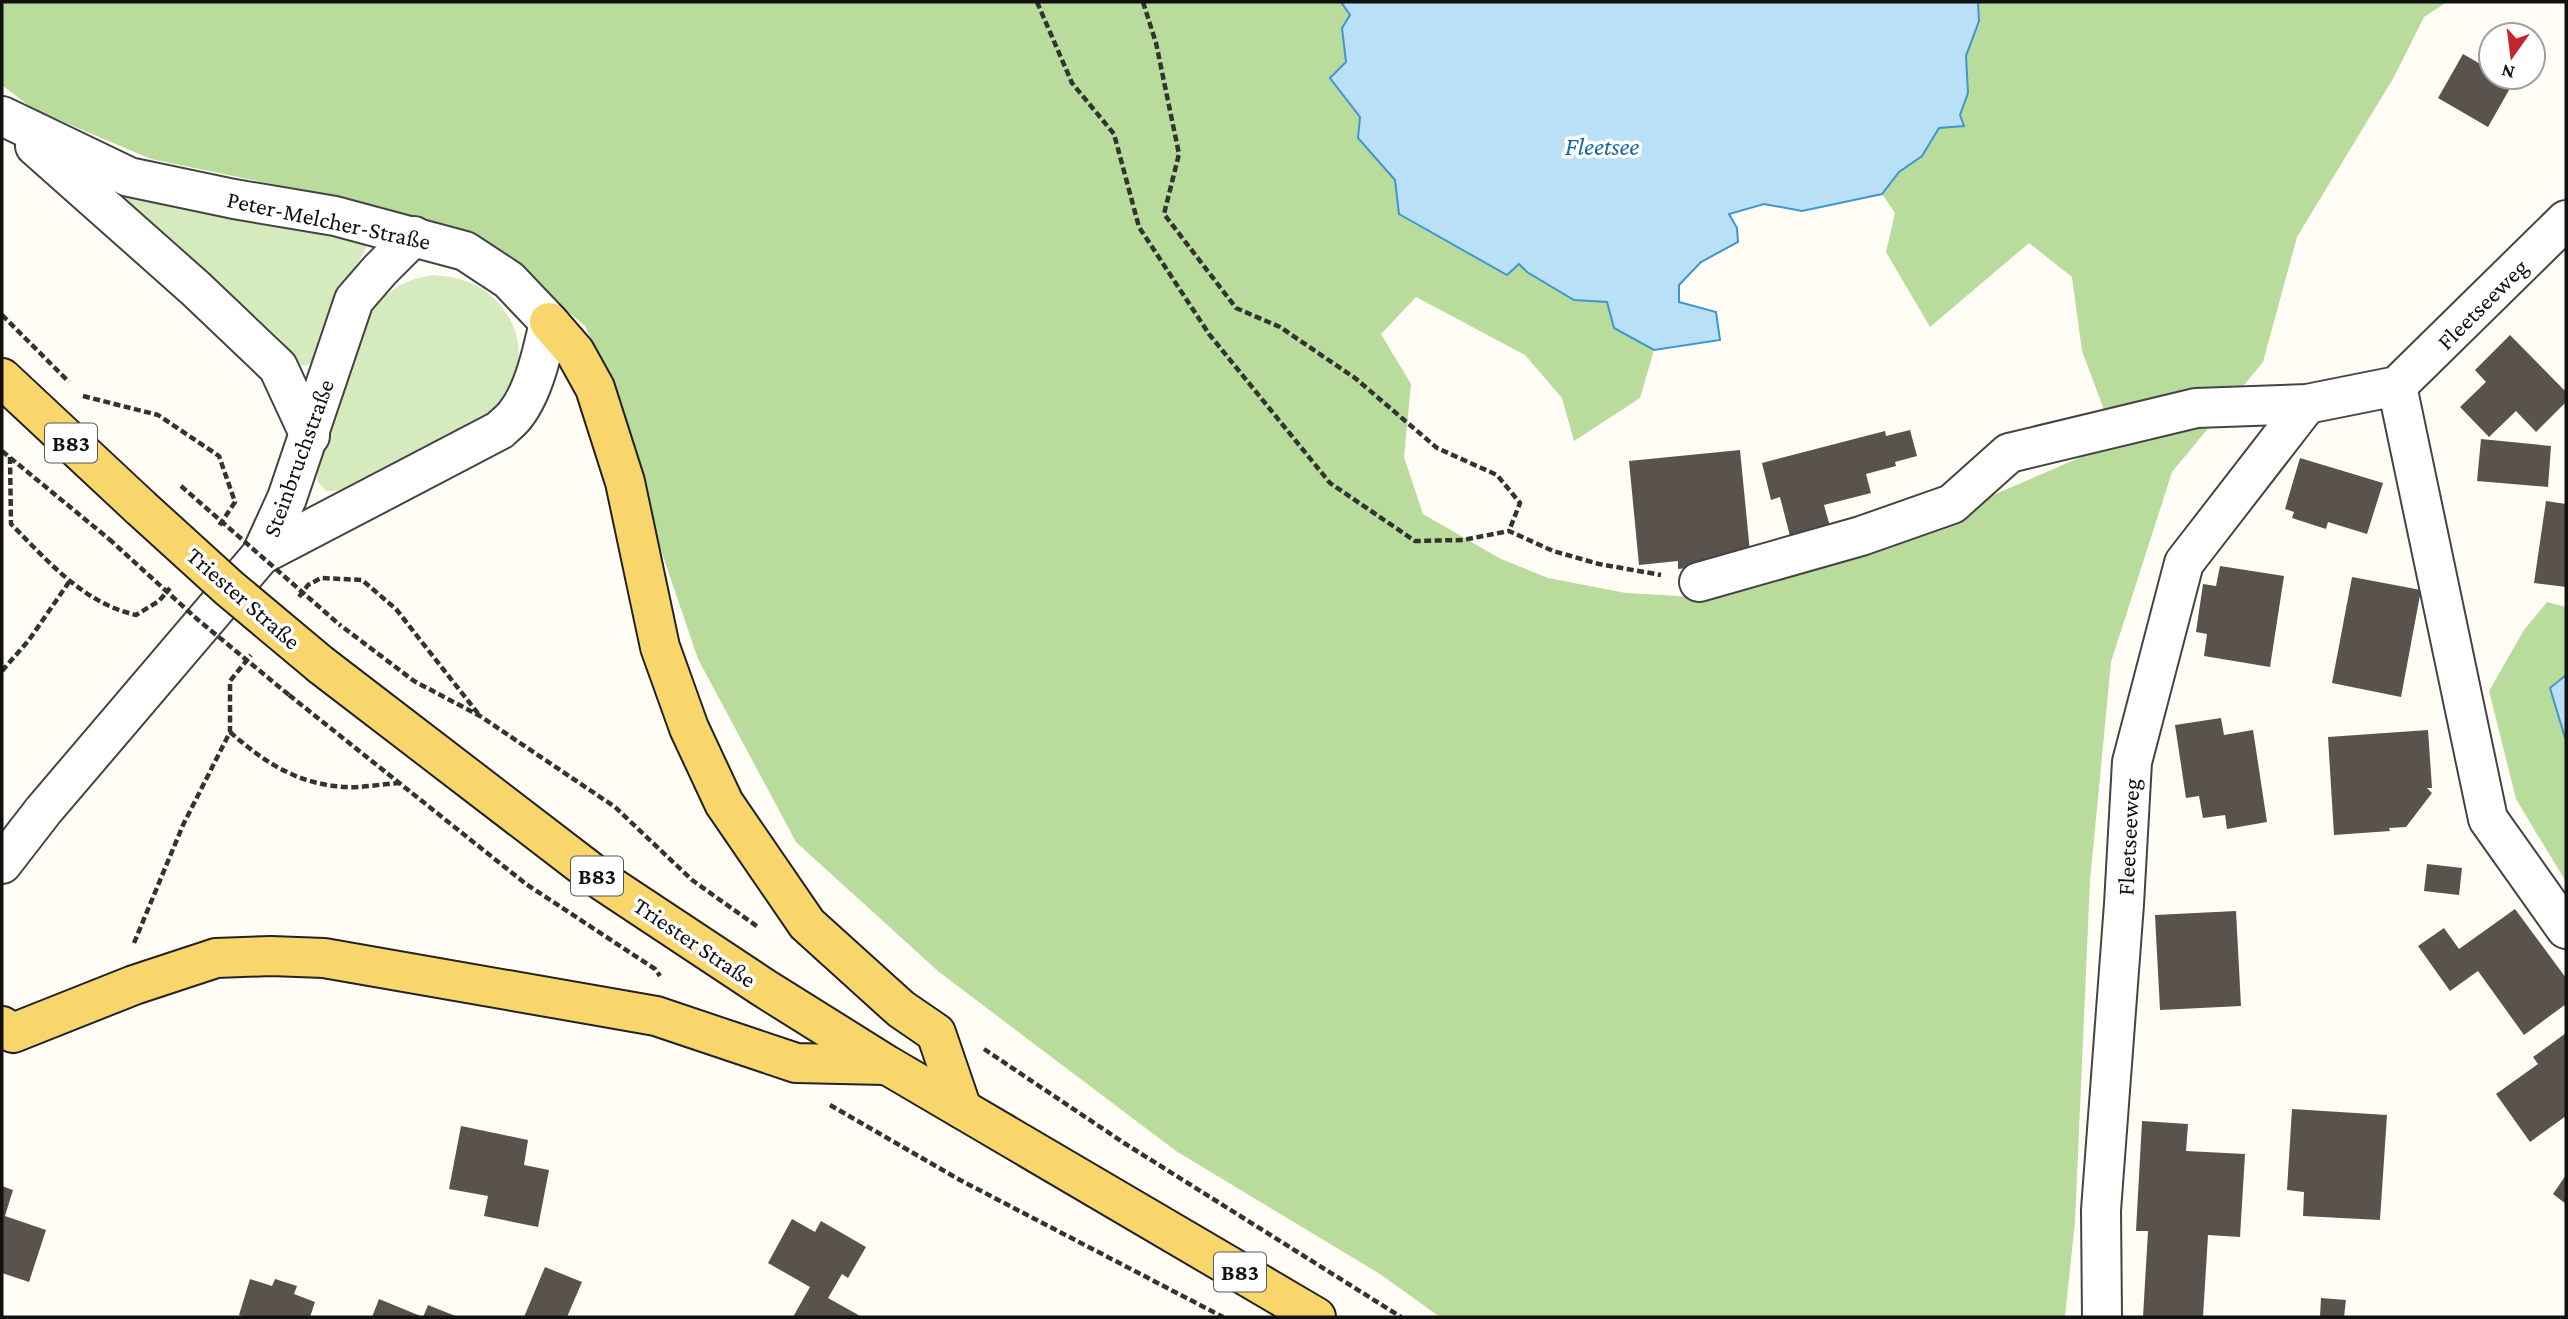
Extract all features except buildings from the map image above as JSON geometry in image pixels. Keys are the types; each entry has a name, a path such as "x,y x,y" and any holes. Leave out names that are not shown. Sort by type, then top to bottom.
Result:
{"main road":[{"path":"548,322 575,352 595,388 625,482 660,647 689,728 724,803 807,924 901,1009 936,1033 962,1109"},
{"name":"Triester Straße","path":"2,378 229,588 321,665 604,882 764,988 887,1065 1316,1317"},
{"path":"5,1033 216,958 271,956 324,958 656,1016 796,1063 887,1065"}],"street":[{"name":"Peter-Melcher-Straße","path":"2,116 129,177 234,200 335,216 465,251 509,280 548,322"},
{"name":"Peter-Melcher-Straße","path":"2,116 278,367 310,436"},
{"name":"Fleetseeweg","path":"2397,386 2566,220"},
{"name":"Steinbruchstraße","path":"2,864 43,811 261,555 287,498 310,436 354,300 414,236"},
{"path":"261,555 500,430 516,414 526,397 544,348 548,322"},
{"path":"1699,582 1861,536 1952,504 2009,453 2196,408 2307,404 2397,386 2488,819 2566,929"},
{"name":"Fleetseeweg","path":"2102,1317 2101,1210 2132,762 2184,564 2307,404"}],"path":[{"path":"1037,2 1072,83 1114,134 1139,227 1209,334 1330,483 1415,541 1463,540 1509,531 1553,551 1599,564 1699,582"},
{"path":"1143,2 1156,43 1179,154 1164,214 1236,308 1280,327 1356,378 1437,448 1497,475 1520,503 1509,531"},
{"path":"2,315 92,405"},
{"path":"2,451 109,539 197,619 289,695 526,884 655,969 662,981"},
{"path":"176,482 344,628 414,681 480,716 615,807 692,880 766,932"},
{"path":"291,606 308,585 321,578 362,580 396,609 480,716"},
{"path":"2,671 29,640 69,582"},
{"path":"131,953 183,825 230,732 230,681 256,649"},
{"path":"230,732 261,759 305,781 346,788 400,783"},
{"path":"982,1048 1124,1143 1401,1317"},
{"path":"825,1103 960,1180 1223,1317"}],"green space":[{"path":"2,2 1341,2 1350,15 1342,28 1346,62 1330,79 1360,117 1358,138 1395,180 1399,214 1507,275 1519,263 1574,300 1607,302 1614,328 1654,350 1640,398 1574,441 1562,398 1525,355 1416,297 1381,334 1411,384 1404,457 1423,514 1499,558 1548,578 1626,593 1713,598 1933,521 2116,442 2082,351 2072,277 2029,243 1930,327 1886,252 1895,213 1882,194 1899,172 1922,156 1939,128 1960,115 1968,93 1966,56 1979,21 1978,2 2447,2 2424,17 2394,77 2297,237 2263,362 2172,472 2111,662 2090,881 2075,1221 2065,1317 1440,1317 1380,1274 1176,1151 939,972 796,842 698,659 635,474 616,394 585,326 494,250 417,220 301,190 151,159 33,109 2,85"},
{"path":"123,191 365,240 367,245 364,252 321,330 311,363 300,365 284,343 258,319 117,198"},
{"path":"432,275 456,278 476,285 493,298 508,316 515,329 519,359 511,388 495,412 479,424 338,491 326,491 317,481 318,463 368,316 395,288 411,280"},
{"path":"2547,602 2566,607 2566,675 2550,688 2566,741 2566,882 2516,799 2489,691 2524,630"}],"water":[{"name":"Fleetsee","path":"1341,2 1978,2 1979,21 1966,56 1968,93 1960,115 1964,126 1939,128 1922,156 1899,172 1882,194 1802,211 1764,204 1729,214 1737,228 1738,242 1701,262 1679,285 1679,302 1716,312 1720,340 1654,350 1614,328 1607,302 1574,300 1527,272 1519,264 1507,275 1399,214 1395,180 1358,138 1360,117 1330,78 1346,62 1342,28 1350,15"},
{"path":"2566,675 2566,741 2550,688"}]}
